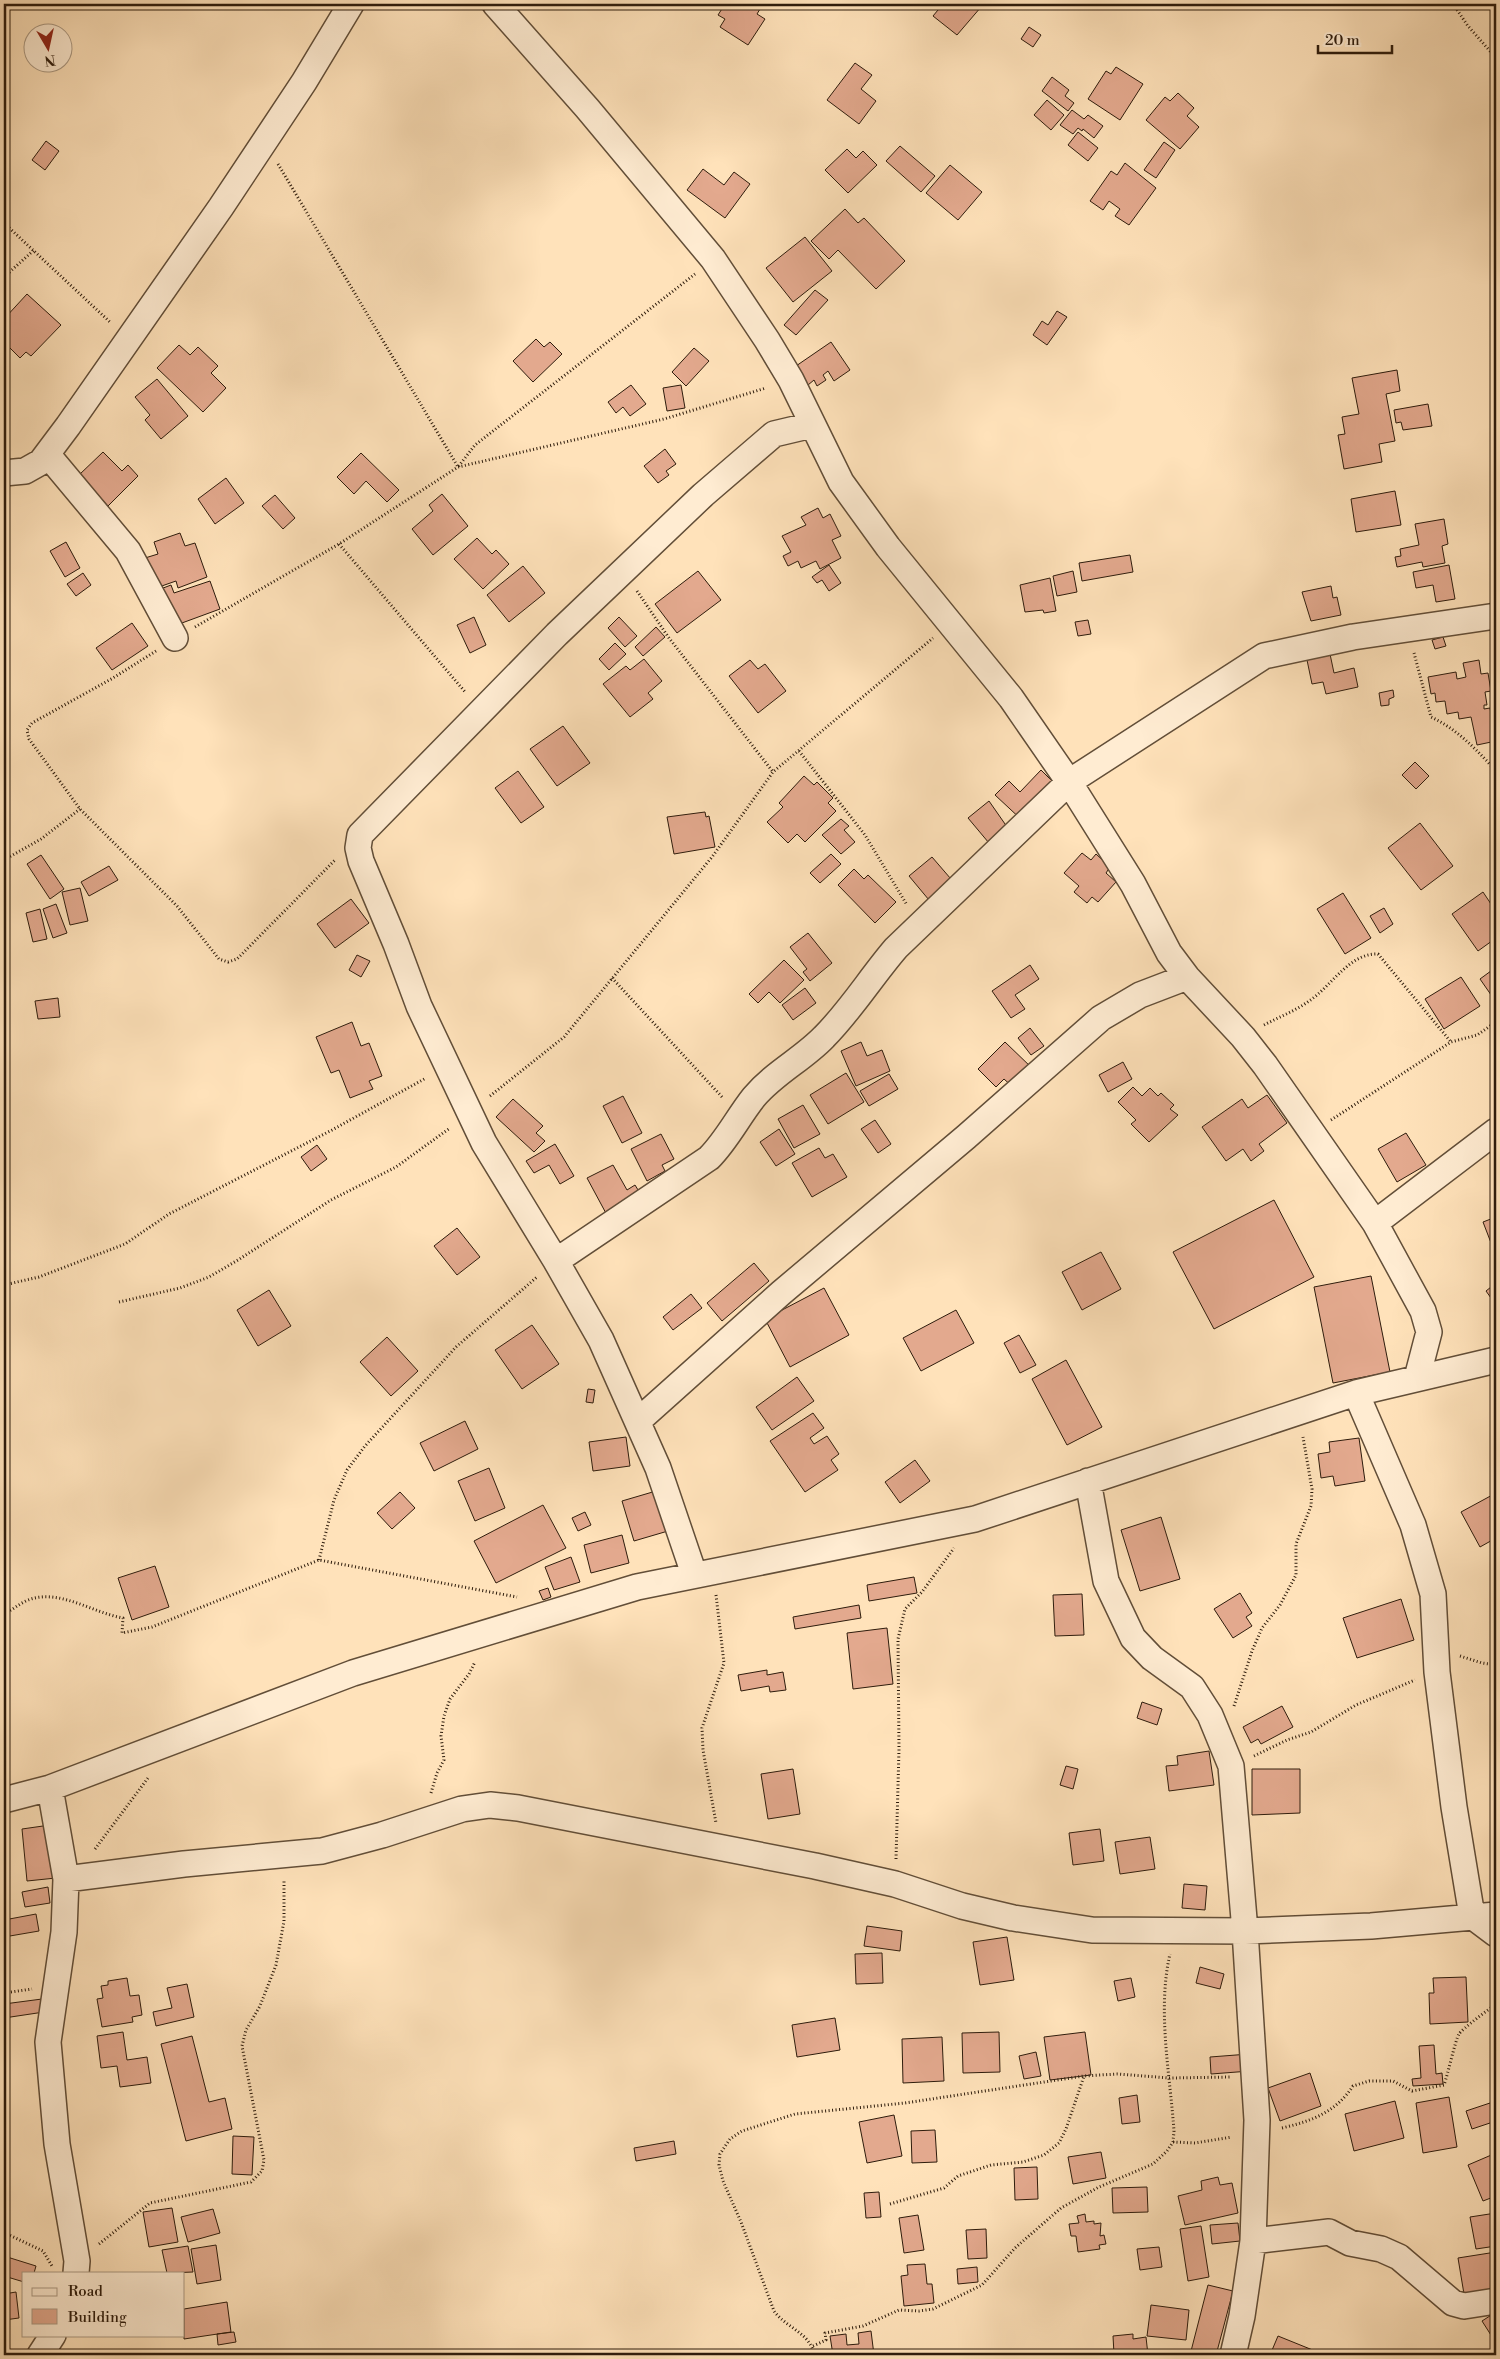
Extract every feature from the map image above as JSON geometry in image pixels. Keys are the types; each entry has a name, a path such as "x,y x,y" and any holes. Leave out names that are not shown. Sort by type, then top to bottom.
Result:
{"street":[{"path":"4,474 25,470 40,462 47,454 129,340 264,142 351,4"},
{"path":"495,4 588,108 713,260 767,340 791,380 841,482 888,547 1011,698 1069,782 1133,884 1170,953 1187,976 1243,1036 1375,1223 1423,1311 1429,1332 1427,1347 1417,1378"},
{"path":"703,1572 601,1340 556,1260 505,1178 469,1113 419,1006 396,944 363,867 358,848 360,835 481,710 702,495 774,434 812,425"},
{"path":"47,454 128,551 175,638"},
{"path":"556,1260 709,1158 723,1142 762,1088 822,1039 840,1020 876,972 919,925 1069,782 1264,656 1353,637 1496,616"},
{"path":"638,1421 774,1299 966,1137 1101,1018 1140,995 1187,976"},
{"path":"1375,1223 1496,1131"},
{"path":"4,1800 50,1788 353,1673 637,1587 703,1572 975,1519 1356,1392 1496,1360"},
{"path":"1356,1392 1412,1525 1433,1594 1434,1645 1454,1807 1484,1915 1496,1934"},
{"path":"1088,1481 1106,1581 1133,1638 1152,1658 1192,1687 1210,1715 1231,1766 1245,1931 1257,2126 1253,2241 1242,2316 1233,2355"},
{"path":"50,1788 66,1874 64,1932 48,2042 57,2144 76,2267"},
{"path":"66,1874 322,1851 424,1822 462,1809 490,1805 509,1807 815,1866 895,1884 962,1906 1013,1918 1092,1930 1245,1931 1371,1926 1484,1915"},
{"path":"1253,2241 1329,2232 1350,2243 1381,2249 1399,2257 1453,2303 1464,2306 1496,2301"}],"path":[{"path":"1453,4 1468,26 1496,58"},
{"path":"264,142 458,467"},
{"path":"4,223 129,340"},
{"path":"4,277 34,250"},
{"path":"360,835 237,959 228,962 219,959 176,906 80,809 29,738 27,730 32,723 113,678 175,638 340,544 458,467 475,445 713,260"},
{"path":"458,467 664,418 791,380"},
{"path":"340,544 481,710"},
{"path":"622,572 669,638 773,772"},
{"path":"119,1302 180,1288 209,1277 331,1200 396,1168 421,1151 564,1037 712,857 773,772 951,623"},
{"path":"1412,629 1415,657 1431,717 1446,724 1475,748 1496,771"},
{"path":"799,751 865,835 919,925"},
{"path":"4,860 41,839 80,809"},
{"path":"1243,1036 1309,1002 1332,984 1352,962 1372,954 1378,954 1452,1042"},
{"path":"612,978 739,1118"},
{"path":"1312,1133 1452,1042 1477,1035 1496,1022"},
{"path":"4,1285 39,1277 125,1244 169,1214 332,1130 447,1066"},
{"path":"319,1560 334,1500 347,1470 365,1446 456,1347 556,1260"},
{"path":"1221,1742 1252,1650 1262,1628 1280,1606 1296,1575 1296,1544 1311,1506 1312,1489 1311,1472 1298,1412"},
{"path":"895,1884 899,1749 898,1638 905,1609 922,1592 975,1519"},
{"path":"4,1614 28,1600 39,1598 69,1600 110,1616 123,1618 122,1633 152,1627 319,1560 523,1598"},
{"path":"703,1572 724,1662 702,1728 703,1750 721,1848"},
{"path":"424,1822 437,1773 444,1760 441,1736 444,1716 450,1699 469,1674 485,1633"},
{"path":"1434,1645 1482,1663 1496,1665"},
{"path":"1231,1766 1287,1740 1310,1732 1356,1705 1437,1672"},
{"path":"66,1874 95,1850 135,1798 151,1774 158,1747"},
{"path":"76,2267 150,2203 251,2182 262,2171 264,2160 242,2046 246,2030 260,2006 276,1966 284,1921 285,1854"},
{"path":"813,2346 826,2340 825,2333 864,2326 899,2310 919,2311 933,2309 982,2285 1015,2248 1061,2208 1099,2187 1153,2164 1167,2151 1173,2142 1174,2131 1164,1978 1174,1931"},
{"path":"1173,2142 1195,2143 1257,2126 1282,2128 1303,2123 1325,2113 1343,2101 1353,2086 1369,2081 1393,2081 1412,2091 1444,2085 1459,2034 1487,2008 1496,2005"},
{"path":"814,2355 813,2346 806,2337 781,2320 769,2300 721,2173 720,2154 730,2139 742,2131 796,2114 905,2103 1084,2076 1117,2074 1170,2078 1254,2076"},
{"path":"890,2204 944,2188 958,2176 991,2165 1023,2162 1044,2155 1058,2143 1066,2128 1084,2076"},
{"path":"4,2236 7,2234 42,2251 54,2272"}],"building":[{"path":"725,4 763,4 757,14 765,19 748,45 720,27 725,19 718,15"},
{"path":"943,4 977,4 981,7 957,35 933,16"},
{"path":"1029,27 1041,35 1033,47 1021,39"},
{"path":"855,63 872,75 861,89 876,101 859,124 827,100"},
{"path":"1116,67 1143,84 1120,120 1088,99 1106,71 1111,74"},
{"path":"1052,77 1069,90 1065,96 1074,103 1068,111 1042,91"},
{"path":"1178,93 1194,108 1187,116 1199,127 1180,149 1146,120 1165,97 1170,101"},
{"path":"1047,100 1064,115 1051,130 1034,115"},
{"path":"1072,110 1084,119 1088,115 1103,126 1094,138 1083,129 1082,131 1078,128 1073,134 1060,125"},
{"path":"1078,132 1098,148 1088,161 1068,145"},
{"path":"46,141 59,151 45,170 32,160"},
{"path":"1164,142 1175,150 1156,178 1144,170"},
{"path":"900,146 935,176 921,192 886,161"},
{"path":"847,149 856,158 863,151 877,165 848,193 825,170"},
{"path":"1125,163 1156,188 1129,225 1115,216 1120,209 1109,201 1103,210 1090,201 1111,171 1117,175"},
{"path":"950,165 982,192 958,220 926,193"},
{"path":"703,169 724,185 734,172 750,184 725,218 687,190"},
{"path":"845,209 858,223 864,218 905,261 876,289 838,250 829,259 811,241"},
{"path":"805,237 832,271 793,302 766,268"},
{"path":"815,290 828,300 796,335 784,325"},
{"path":"27,294 61,325 31,356 26,352 20,358 4,342 4,319"},
{"path":"1057,311 1067,317 1047,345 1033,335 1042,321 1048,325"},
{"path":"536,339 544,347 550,342 562,354 533,382 513,361"},
{"path":"831,342 850,370 834,381 828,371 823,375 826,380 817,386 814,380 808,385 796,366"},
{"path":"179,345 190,355 198,347 218,366 211,373 226,388 203,412 157,368"},
{"path":"694,348 709,361 686,386 672,372"},
{"path":"1397,370 1400,391 1386,394 1395,441 1379,444 1382,462 1344,469 1338,435 1345,434 1342,417 1359,414 1352,378"},
{"path":"157,379 188,416 161,439 145,420 150,415 135,397"},
{"path":"631,385 646,404 630,416 623,407 616,413 608,402"},
{"path":"681,385 685,408 667,411 663,388"},
{"path":"1428,404 1432,426 1403,430 1401,422 1396,423 1394,410"},
{"path":"665,449 676,464 666,471 669,475 658,483 644,466"},
{"path":"103,452 122,471 128,465 138,476 108,506 79,475"},
{"path":"361,453 399,490 387,502 366,481 354,494 337,477"},
{"path":"226,478 244,503 215,524 198,499"},
{"path":"1395,491 1401,525 1356,532 1351,499"},
{"path":"442,494 468,526 433,555 412,529 433,511 429,505"},
{"path":"275,495 295,518 283,529 262,506"},
{"path":"818,508 823,518 830,514 841,536 832,540 841,558 820,569 816,561 801,568 798,561 788,566 783,556 791,552 782,536 806,525 801,517"},
{"path":"1444,519 1448,544 1442,546 1445,563 1423,567 1422,562 1397,567 1395,557 1401,556 1400,549 1419,545 1415,524"},
{"path":"180,533 185,546 195,543 207,577 178,588 176,581 156,588 145,558 158,554 154,542"},
{"path":"477,538 492,554 496,550 509,564 483,589 454,559"},
{"path":"66,542 80,568 65,577 50,551"},
{"path":"1130,555 1133,572 1082,581 1079,563"},
{"path":"829,565 841,583 829,591 822,580 817,583 812,577"},
{"path":"1449,565 1455,599 1436,602 1433,585 1416,588 1413,572"},
{"path":"523,566 545,593 509,622 487,595"},
{"path":"698,571 721,600 677,633 655,604"},
{"path":"1073,571 1077,592 1057,596 1053,576"},
{"path":"83,573 91,585 76,596 67,584"},
{"path":"1050,578 1056,611 1044,613 1043,610 1025,612 1020,585"},
{"path":"210,581 220,609 171,627 158,590 171,585 174,593"},
{"path":"1331,586 1333,598 1337,597 1341,615 1311,621 1302,592"},
{"path":"474,617 486,645 470,653 457,625"},
{"path":"619,617 637,636 625,647 608,628"},
{"path":"1088,620 1091,634 1078,636 1075,622"},
{"path":"132,623 148,646 112,670 96,648"},
{"path":"656,627 665,637 643,656 635,647"},
{"path":"1443,637 1446,646 1435,649 1432,640"},
{"path":"615,643 626,654 609,670 599,659"},
{"path":"1330,654 1334,673 1354,668 1358,687 1326,694 1323,682 1312,684 1307,660"},
{"path":"644,659 662,681 648,693 653,699 630,717 603,684 626,666 630,670"},
{"path":"750,660 758,669 765,664 786,691 758,713 729,676"},
{"path":"1479,660 1481,674 1488,673 1491,691 1485,692 1487,705 1484,705 1484,709 1490,708 1496,741 1477,745 1471,717 1459,719 1458,712 1447,714 1445,701 1436,702 1435,693 1431,694 1428,677 1456,672 1457,679 1466,677 1463,663"},
{"path":"1393,690 1394,697 1389,699 1389,705 1381,706 1379,693"},
{"path":"563,726 590,763 557,786 530,749"},
{"path":"1415,762 1429,776 1416,789 1402,775"},
{"path":"1041,770 1058,787 1024,822 995,795 1009,781 1020,792"},
{"path":"518,771 544,807 521,823 495,788"},
{"path":"804,776 814,785 817,782 833,798 828,803 836,811 805,842 797,834 788,843 767,822 783,807 779,803"},
{"path":"989,801 1012,834 994,849 968,818"},
{"path":"705,812 706,817 709,816 715,847 674,854 667,817"},
{"path":"841,819 849,826 844,830 855,842 841,854 822,835"},
{"path":"1420,823 1453,866 1421,890 1388,848"},
{"path":"1082,853 1091,860 1096,854 1110,867 1106,873 1116,882 1098,902 1092,897 1087,903 1074,892 1079,886 1064,873"},
{"path":"831,854 841,864 820,883 810,873"},
{"path":"41,855 64,889 50,899 27,864"},
{"path":"932,857 957,886 934,906 909,876"},
{"path":"109,866 118,880 89,896 81,882"},
{"path":"854,869 864,879 868,875 896,902 875,923 838,885"},
{"path":"80,888 88,921 70,925 62,892"},
{"path":"1483,892 1493,907 1496,905 1496,938 1478,951 1452,914"},
{"path":"1343,893 1371,938 1345,954 1317,909"},
{"path":"351,899 369,923 335,948 317,924"},
{"path":"56,904 67,933 53,938 43,909"},
{"path":"1384,908 1393,924 1380,933 1370,916"},
{"path":"40,909 47,939 33,942 26,913"},
{"path":"808,933 832,963 810,981 803,972 807,969 790,947"},
{"path":"357,955 370,961 361,977 349,970"},
{"path":"784,960 804,980 780,1003 769,992 758,1003 749,994"},
{"path":"1030,965 1039,979 1015,995 1025,1009 1011,1018 992,991"},
{"path":"1495,968 1496,971 1496,1002 1480,979"},
{"path":"1461,977 1480,1006 1444,1029 1425,999"},
{"path":"805,988 816,1003 793,1020 782,1005"},
{"path":"58,998 60,1017 38,1019 35,1001"},
{"path":"352,1022 361,1046 369,1043 382,1076 369,1081 373,1089 350,1098 339,1070 331,1073 316,1037"},
{"path":"1030,1028 1044,1046 1031,1055 1018,1038"},
{"path":"861,1042 867,1056 882,1050 890,1071 856,1086 841,1051"},
{"path":"1005,1042 1033,1069 1014,1088 1004,1079 996,1087 978,1069"},
{"path":"1123,1062 1132,1079 1108,1092 1099,1075"},
{"path":"846,1073 864,1102 828,1124 810,1095"},
{"path":"889,1074 898,1089 869,1106 860,1091"},
{"path":"1133,1087 1142,1096 1150,1088 1158,1096 1161,1093 1174,1105 1170,1109 1178,1115 1149,1142 1131,1124 1136,1120 1118,1102"},
{"path":"1267,1095 1287,1123 1259,1144 1264,1151 1251,1161 1243,1149 1226,1161 1202,1127 1242,1099 1248,1108"},
{"path":"623,1096 642,1133 622,1143 603,1106"},
{"path":"513,1099 543,1126 536,1133 545,1141 534,1152 496,1117"},
{"path":"803,1105 820,1134 794,1148 778,1119"},
{"path":"875,1120 891,1144 878,1153 861,1129"},
{"path":"779,1129 795,1154 776,1166 760,1142"},
{"path":"1406,1133 1426,1165 1397,1182 1378,1149"},
{"path":"661,1134 674,1159 662,1165 665,1171 647,1181 631,1149"},
{"path":"555,1144 574,1176 560,1184 549,1165 534,1173 526,1161"},
{"path":"317,1145 327,1159 311,1171 301,1157"},
{"path":"819,1148 825,1158 833,1154 847,1177 812,1197 792,1163"},
{"path":"613,1165 627,1190 635,1185 643,1198 608,1217 587,1178"},
{"path":"1274,1200 1314,1277 1214,1329 1173,1252"},
{"path":"1496,1217 1496,1247 1493,1248 1483,1222"},
{"path":"457,1228 480,1257 457,1275 434,1246"},
{"path":"1101,1252 1121,1289 1082,1310 1062,1272"},
{"path":"754,1263 769,1281 722,1321 707,1303"},
{"path":"1371,1276 1390,1372 1333,1383 1314,1287"},
{"path":"1496,1283 1496,1305 1486,1291"},
{"path":"824,1288 849,1335 790,1367 765,1319"},
{"path":"269,1290 291,1326 258,1346 237,1310"},
{"path":"691,1294 702,1308 673,1330 663,1317"},
{"path":"956,1310 974,1343 921,1371 903,1338"},
{"path":"532,1325 559,1364 522,1389 495,1350"},
{"path":"1019,1335 1036,1365 1020,1373 1004,1343"},
{"path":"387,1337 418,1371 391,1396 360,1362"},
{"path":"1066,1360 1102,1427 1067,1445 1032,1379"},
{"path":"797,1377 814,1401 772,1430 756,1407"},
{"path":"588,1389 595,1390 593,1403 586,1402"},
{"path":"813,1413 824,1428 810,1438 814,1444 827,1436 839,1454 831,1460 838,1470 805,1492 770,1441"},
{"path":"465,1421 478,1449 434,1471 420,1443"},
{"path":"626,1437 630,1466 593,1471 589,1442"},
{"path":"1359,1438 1365,1481 1335,1486 1333,1476 1321,1478 1318,1454 1330,1452 1329,1442"},
{"path":"915,1460 930,1481 900,1503 885,1482"},
{"path":"489,1468 505,1508 475,1521 458,1481"},
{"path":"656,1491 668,1531 634,1541 622,1501"},
{"path":"400,1492 415,1508 392,1529 377,1513"},
{"path":"1496,1493 1496,1538 1480,1547 1461,1512"},
{"path":"543,1505 566,1548 496,1583 474,1541"},
{"path":"585,1512 591,1525 578,1531 572,1518"},
{"path":"1161,1517 1180,1579 1140,1591 1121,1530"},
{"path":"622,1535 629,1563 591,1573 584,1545"},
{"path":"571,1557 580,1582 554,1590 545,1567"},
{"path":"155,1566 169,1607 132,1620 118,1578"},
{"path":"914,1577 917,1593 869,1601 867,1585"},
{"path":"548,1588 551,1597 543,1600 539,1591"},
{"path":"1240,1593 1252,1613 1246,1617 1252,1626 1233,1638 1214,1609"},
{"path":"1082,1594 1084,1635 1055,1636 1053,1595"},
{"path":"1401,1599 1414,1640 1357,1658 1343,1618"},
{"path":"859,1605 861,1618 795,1629 793,1617"},
{"path":"887,1628 893,1684 853,1689 847,1633"},
{"path":"767,1670 767,1675 783,1672 786,1690 770,1692 769,1686 741,1691 738,1675"},
{"path":"1142,1702 1162,1709 1157,1725 1137,1718"},
{"path":"1282,1706 1293,1727 1261,1744 1258,1739 1251,1743 1243,1727"},
{"path":"1209,1751 1214,1785 1169,1791 1166,1766 1178,1765 1177,1756"},
{"path":"1066,1766 1078,1769 1073,1789 1060,1785"},
{"path":"793,1769 800,1814 768,1819 761,1774"},
{"path":"1252,1769 1300,1769 1300,1813 1252,1815"},
{"path":"50,1825 56,1878 27,1881 22,1829"},
{"path":"1100,1829 1104,1861 1073,1865 1069,1833"},
{"path":"1150,1837 1155,1869 1120,1874 1115,1842"},
{"path":"1184,1884 1207,1886 1205,1910 1182,1908"},
{"path":"48,1887 50,1903 25,1907 22,1892"},
{"path":"36,1914 39,1931 4,1937 4,1920"},
{"path":"867,1926 902,1931 900,1951 864,1946"},
{"path":"1007,1937 1014,1980 980,1985 973,1942"},
{"path":"882,1953 883,1983 856,1984 855,1954"},
{"path":"1200,1967 1224,1974 1220,1989 1196,1983"},
{"path":"1466,1977 1468,2022 1430,2024 1429,1993 1434,1993 1433,1978"},
{"path":"127,1978 130,1996 139,1995 142,2015 132,2017 133,2022 102,2027 97,1999 103,1998 101,1986 108,1985 108,1981"},
{"path":"1131,1978 1135,1997 1118,2001 1114,1981"},
{"path":"187,1984 194,2017 156,2026 153,2012 172,2008 167,1988"},
{"path":"42,1999 44,2012 4,2018 4,2004"},
{"path":"835,2018 840,2050 797,2057 792,2025"},
{"path":"123,2032 127,2060 147,2057 151,2083 120,2087 117,2066 101,2068 97,2036"},
{"path":"999,2032 1000,2072 963,2073 962,2033"},
{"path":"1085,2032 1091,2075 1050,2080 1044,2037"},
{"path":"192,2036 209,2102 225,2098 232,2129 186,2141 161,2044"},
{"path":"942,2037 944,2081 903,2083 902,2039"},
{"path":"1434,2045 1436,2074 1442,2073 1443,2084 1413,2086 1412,2079 1421,2078 1419,2046"},
{"path":"1036,2052 1041,2076 1024,2079 1019,2056"},
{"path":"1249,2054 1250,2071 1211,2074 1210,2057"},
{"path":"1310,2073 1321,2106 1280,2121 1268,2088"},
{"path":"1137,2095 1140,2122 1122,2124 1119,2098"},
{"path":"1449,2097 1457,2147 1423,2153 1416,2103"},
{"path":"1395,2101 1404,2138 1354,2151 1345,2114"},
{"path":"1496,2101 1496,2121 1472,2129 1466,2111"},
{"path":"894,2115 902,2156 867,2163 859,2122"},
{"path":"935,2130 937,2162 912,2163 911,2131"},
{"path":"233,2136 254,2137 252,2175 232,2174"},
{"path":"674,2141 676,2154 636,2161 634,2148"},
{"path":"1101,2152 1106,2178 1073,2184 1068,2157"},
{"path":"1496,2153 1496,2196 1483,2201 1468,2165"},
{"path":"1037,2167 1038,2199 1015,2200 1014,2168"},
{"path":"1218,2177 1220,2185 1232,2183 1238,2213 1185,2225 1178,2196 1202,2190 1201,2181"},
{"path":"1147,2187 1148,2212 1113,2213 1112,2188"},
{"path":"879,2192 881,2217 866,2218 864,2193"},
{"path":"172,2208 178,2242 149,2247 143,2212"},
{"path":"213,2209 220,2233 188,2242 181,2217"},
{"path":"1496,2213 1496,2246 1476,2249 1470,2217"},
{"path":"1085,2214 1086,2222 1094,2221 1094,2224 1101,2223 1100,2236 1104,2235 1106,2244 1099,2245 1100,2249 1078,2252 1076,2236 1071,2236 1069,2224 1079,2223 1077,2216"},
{"path":"918,2215 924,2250 904,2253 899,2218"},
{"path":"1238,2223 1240,2241 1212,2244 1210,2225"},
{"path":"1201,2226 1209,2277 1188,2281 1180,2229"},
{"path":"986,2229 987,2258 968,2259 966,2230"},
{"path":"216,2245 221,2280 197,2284 191,2249"},
{"path":"188,2246 193,2272 167,2272 162,2250"},
{"path":"1159,2247 1162,2267 1140,2270 1137,2249"},
{"path":"1496,2252 1496,2294 1465,2300 1458,2258"},
{"path":"4,2256 36,2266 34,2272 22,2272 22,2281 4,2276"},
{"path":"925,2264 927,2284 932,2284 934,2303 904,2306 901,2276 908,2275 907,2265"},
{"path":"977,2267 978,2282 958,2284 957,2269"},
{"path":"1208,2285 1233,2291 1216,2355 1190,2355"},
{"path":"16,2292 19,2318 4,2320 4,2294"},
{"path":"227,2302 231,2332 184,2339 185,2309"},
{"path":"1151,2305 1189,2310 1186,2340 1147,2336"},
{"path":"1496,2312 1496,2343 1482,2321"},
{"path":"871,2331 874,2355 833,2355 830,2336 846,2334 847,2345 859,2344 858,2333"},
{"path":"234,2332 236,2342 218,2345 217,2334"},
{"path":"1133,2334 1133,2339 1146,2337 1148,2355 1130,2355 1130,2352 1114,2354 1113,2336"},
{"path":"1278,2336 1325,2355 1270,2355"}]}
